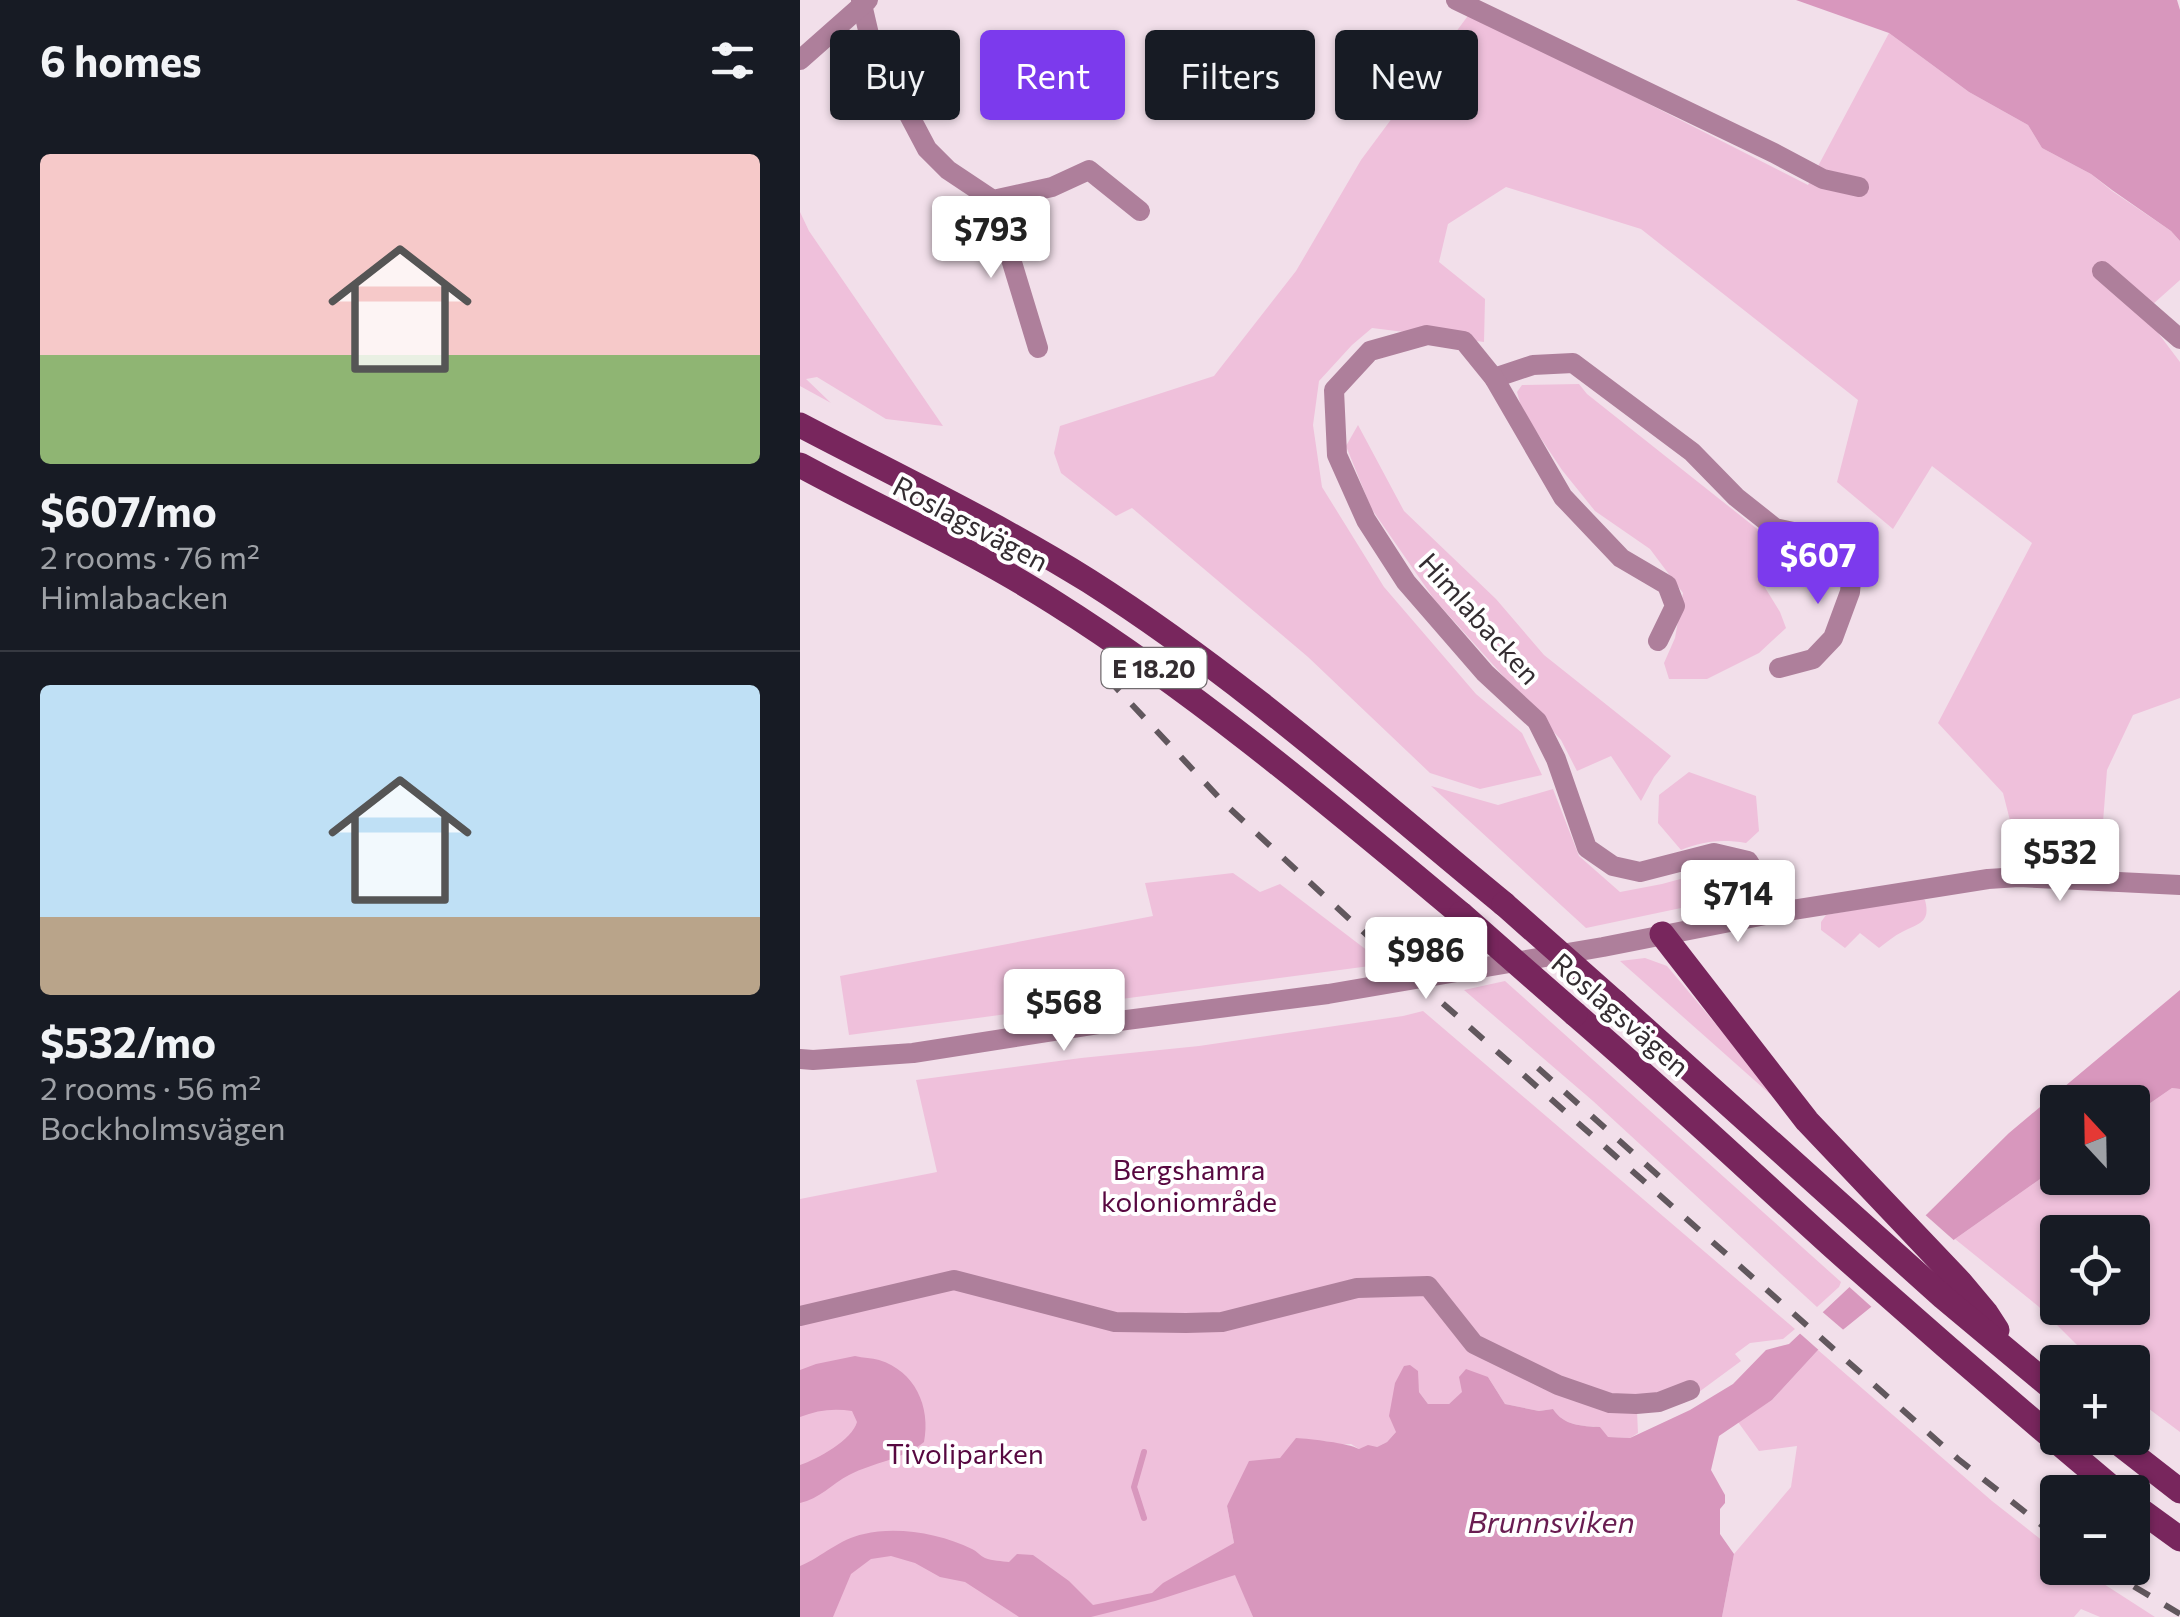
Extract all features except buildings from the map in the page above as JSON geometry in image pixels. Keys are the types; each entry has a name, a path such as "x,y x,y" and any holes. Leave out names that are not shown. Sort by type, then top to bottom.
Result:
{"main road":[{"name":"Roslagsvägen","path":"800,426 989,523 1088,581 1224,675 1504,904 1854,1218 1952,1289"},
{"name":"Roslagsvägen","path":"800,465 1052,600 1157,670 1461,914 1997,1392 2097,1475"},
{"path":"800,482 958,548"},
{"path":"1662,934 1807,1121 1879,1196 1952,1289 1986,1313 2013,1356 2040,1378"},
{"path":"2134,1455 2180,1491"},
{"path":"2150,1517 2180,1539"}],"street":[{"path":"1456,0 1824,179 1859,187"},
{"path":"800,60 864,1"},
{"path":"864,1 871,43 927,149 948,170 993,200 1038,348"},
{"path":"993,200 1052,187 1089,170 1140,212"},
{"path":"2102,271 2180,339"},
{"name":"Himlabacken","path":"1658,641 1675,606 1667,586 1621,558 1563,497 1494,378 1464,341 1426,335 1370,351 1334,390 1338,455 1366,520 1406,582 1485,673 1537,721 1556,759 1586,848 1613,866 1640,872 1714,853 1728,854 1748,862 1780,912"},
{"path":"1494,378 1533,365 1573,363 1692,452 1736,497 1774,528 1835,541 1852,570 1850,592 1833,638 1813,658 1779,668"},
{"path":"800,1058 914,1053 1110,1022 1328,994 1780,912 1988,879 2019,877 2180,886"},
{"path":"800,1316 954,1280 1115,1322 1172,1323 1222,1322 1357,1288 1428,1286 1474,1344 1558,1385 1610,1402 1636,1404 1659,1402 1690,1390"}],"green space":[{"path":"1470,13 1808,185 1889,33 1969,92 2028,125 2042,148 2091,174 2180,241 2180,280 2143,313 2180,362 2180,698 2133,715 2107,770 2100,861 2017,848 2003,793 1938,723 2032,543 1932,466 1893,529 1837,482 1858,400 1641,229 1506,187 1448,224 1439,262 1485,299 1484,342 1372,328 1319,381 1313,425 1322,487 1384,587 1476,694 1522,733 1542,775 1480,789 1430,773 1308,657 1132,508 1116,516 1061,473 1054,453 1060,426 1214,376 1296,271 1361,160 1391,120 1478,120 1478,30 1457,30"},
{"path":"800,212 809,231 943,426 886,419 817,377 806,379 831,403 800,386"},
{"path":"1579,384 1780,547 1761,581 1786,628 1759,653 1707,679 1669,679 1664,663 1675,638 1683,593 1650,549 1595,511 1522,410 1517,392 1522,385"},
{"path":"1358,425 1404,511 1496,599 1544,655 1671,756 1641,801 1611,756 1577,771 1561,740 1434,599 1371,508 1346,446"},
{"path":"1689,772 1756,796 1759,831 1746,843 1713,842 1681,850 1658,823 1659,795"},
{"path":"1431,786 1498,805 1553,789 1579,856 1620,892 1728,866 1744,878 1743,895 1586,928"},
{"path":"1233,873 1260,892 1280,884 1385,964 849,1035 840,976 1153,916 1145,883"},
{"path":"1925,900 1925,918 1879,948 1860,933 1845,948 1821,930 1826,915"},
{"path":"1438,920 1480,956 1426,956 1420,950"},
{"path":"1645,958 1667,966 1788,1110 1620,961"},
{"path":"1505,981 1841,1282 1839,1287 1817,1307 1593,1101 1464,990"},
{"path":"1423,1011 1795,1329 1783,1339 1750,1343 1735,1354 1741,1361 1684,1403 1637,1411 1638,1433 1630,1438 1607,1437 1600,1427 1568,1422 1553,1409 1539,1411 1505,1404 1488,1377 1449,1404 1428,1404 1419,1392 1417,1379 1396,1432 1387,1442 1359,1449 1351,1444 1325,1441 1280,1458 1227,1506 1236,1575 1253,1617 800,1617 800,1199 937,1172 916,1080 1199,1046"},
{"path":"2172,1088 2180,1089 2180,1432 2150,1410 2150,1345 2077,1345 2057,1325 2150,1325 2150,1215 2040,1215 2040,1308 1955,1239 2040,1179 2040,1195 2150,1195 2150,1103"},
{"path":"1818,1350 2040,1539 2040,1585 2105,1585 2155,1617 2100,1617 2081,1609 2074,1617 1722,1617 1734,1554 1791,1487 1797,1446 1759,1451 1738,1422 1772,1400"}],"water":[{"path":"1796,0 2177,0 2180,241 2091,174 2042,148 2028,125 1969,92 1889,33"},
{"name":"Brunnsviken","path":"2180,990 2180,1089 2172,1088 2150,1103 2150,1085 2066,1085"},
{"name":"Brunnsviken","path":"2040,1107 2040,1179 1955,1239 1818,1350 1772,1400 1719,1436 1711,1470 1725,1495 1720,1509 1720,1534 1734,1554 1722,1617 1253,1617 1235,1575 1091,1617 1019,1617 965,1582 940,1577 915,1563 891,1556 871,1559 851,1574 833,1617 800,1617 800,1566 847,1540 877,1532 933,1536 994,1560 1009,1562 1017,1554 1033,1555 1069,1581 1093,1605 1152,1593 1234,1543 1227,1506 1249,1461 1280,1458 1296,1438 1359,1449 1387,1442 1396,1432 1389,1416 1395,1383 1404,1366 1418,1371 1419,1392 1428,1404 1449,1404 1462,1392 1459,1377 1466,1369 1488,1377 1505,1404 1539,1411 1553,1409 1568,1422 1600,1427 1608,1437 1630,1438 1690,1410 1733,1384 1766,1350 1789,1344"},
{"path":"855,1356 892,1365 911,1382 925,1416 924,1442 907,1453 849,1475 800,1503 800,1465 842,1442 857,1422 852,1411 845,1410 800,1417 800,1370"}],"pier":[{"path":"1922,1212 1957,1243 1875,1310 1846,1284"},
{"path":"1819,1309 1847,1333 1822,1353 1796,1330"}],"waterway":[{"path":"1144,1452 1134,1487 1144,1518"}],"railway":[{"path":"1107,678 1226,805 1396,962 1958,1459 2040,1524"},
{"path":"1538,1068 1669,1185"},
{"path":"2131,1585 2180,1614"}],"park label":[{"name":"Bergshamra koloniområde","path":"1189,1185"},
{"name":"Tivoliparken","path":"965,1453"}]}
